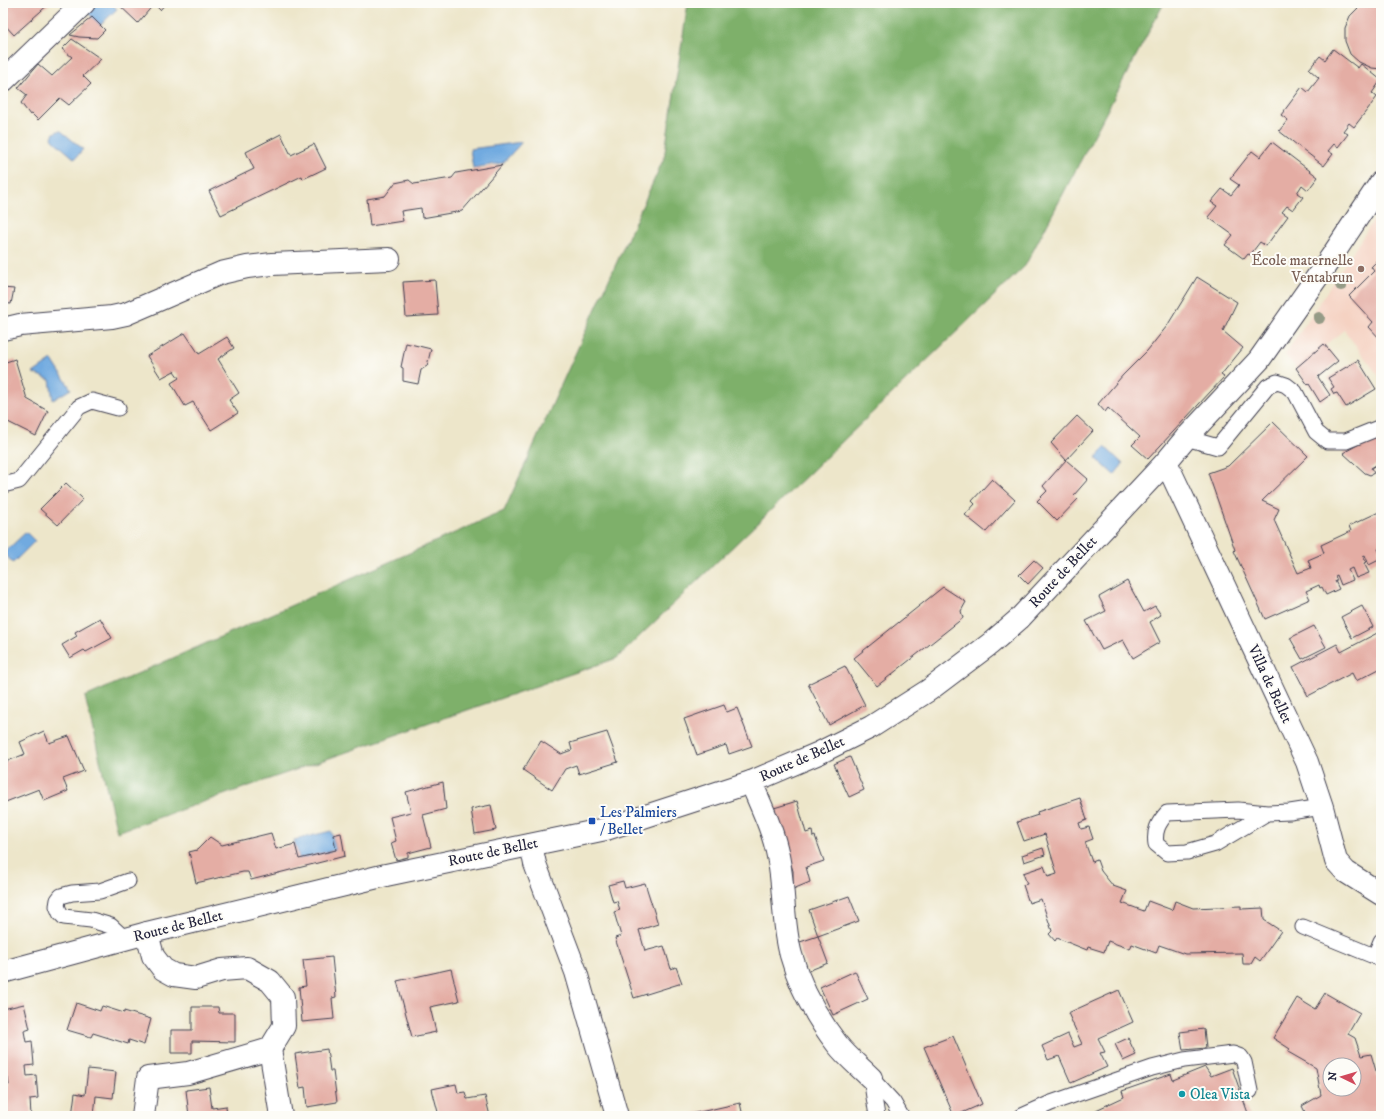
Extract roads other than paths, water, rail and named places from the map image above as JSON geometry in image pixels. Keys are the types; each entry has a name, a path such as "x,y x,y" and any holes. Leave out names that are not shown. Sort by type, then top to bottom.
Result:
{"street":[{"path":"3,81 84,3"},
{"name":"Route de Bellet","path":"3,972 147,933 386,875 606,829 751,782 819,754 871,727 929,690 1019,619 1166,462 1186,438 1259,360 1328,262 1381,182"},
{"path":"3,329 20,325 112,317 126,314 221,273 247,267 272,264 389,258"},
{"name":"Villa de Bellet","path":"1166,462 1307,762 1322,807 1336,861 1346,872 1381,894"},
{"path":"751,782 766,817 778,856 785,925 791,956 803,988 821,1020 838,1045 871,1078"},
{"path":"531,845 535,864 576,972 617,1116"},
{"path":"143,1116 148,1078 188,1073 270,1048 284,1026 283,997 270,980 247,968 222,970 196,978 174,976 163,969 153,956 147,933"},
{"path":"270,1048 281,1116"}],"lane":[{"path":"1186,438 1218,446 1268,386 1277,382 1286,385 1295,392 1316,432 1327,441 1346,441 1381,427"},
{"path":"3,485 20,481 79,407 92,401 118,408"},
{"path":"1267,813 1215,844 1187,852 1167,853 1156,844 1155,834 1161,820 1167,813 1238,810 1267,813 1290,812 1322,807"},
{"path":"125,939 111,926 91,920 64,917 60,913 57,906 58,900 61,896 72,893 100,891 128,882"},
{"path":"1303,927 1378,957 1381,941"},
{"path":"1022,1116 1051,1103 1152,1068 1184,1060 1234,1054 1241,1057 1244,1062 1250,1091"},
{"path":"871,1078 877,1116"},
{"path":"871,1078 893,1102 901,1116"}],"water":[{"path":"95,3 111,3 117,9 100,25 86,11"},
{"path":"61,131 83,149 75,159 53,140 52,137 54,133"},
{"path":"522,142 503,163 473,168 470,149"},
{"path":"52,360 71,389 53,400 50,380 33,373"},
{"path":"1105,447 1123,464 1114,475 1096,458"},
{"path":"26,532 35,541 13,563 4,553"},
{"path":"331,831 336,850 299,859 294,840"}],"place":[{"name":"École maternelle Ventabrun","path":"1361,269"},
{"name":"Les Palmiers / Bellet","path":"592,821"},
{"name":"Olea Vista","path":"1182,1094"}]}
